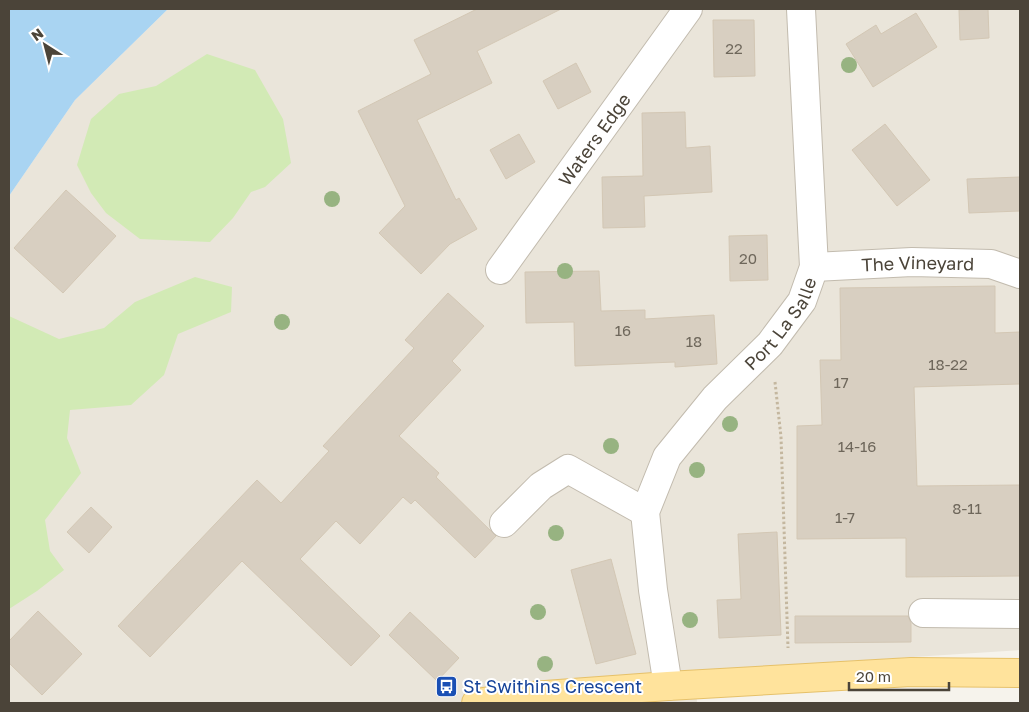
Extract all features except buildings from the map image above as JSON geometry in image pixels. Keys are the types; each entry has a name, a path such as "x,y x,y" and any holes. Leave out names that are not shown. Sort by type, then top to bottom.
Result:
{"main road":[{"path":"476,703 518,697 668,686 911,672 1020,672"}],"street":[{"name":"Waters Edge","path":"500,270 688,9"},
{"name":"Port La Salle","path":"668,686 652,590 645,512 667,457 715,398 770,344 802,301 814,267 800,9"},
{"name":"The Vineyard","path":"814,267 912,262 991,264 1020,274"},
{"path":"504,523 541,486 568,469 645,512"},
{"path":"923,613 1020,614"}],"path":[{"path":"770,344 781,437 789,680"}],"shaded area":[{"path":"168,9 1020,9 1020,650 695,671 697,703 9,703 9,196 75,100"}],"green space":[{"path":"207,54 255,70 283,119 291,163 265,187 251,192 233,218 210,242 140,239 106,213 91,193 77,165 91,119 119,94 156,86"},
{"path":"195,277 232,287 231,312 178,334 164,375 131,405 70,410 67,438 81,473 45,520 50,551 64,570 37,591 9,609 9,316 59,339 104,328 135,302"}],"water":[{"path":"9,9 168,9 75,100 9,196"}],"place":[{"name":"St Swithins Crescent","path":"447,686"}]}
